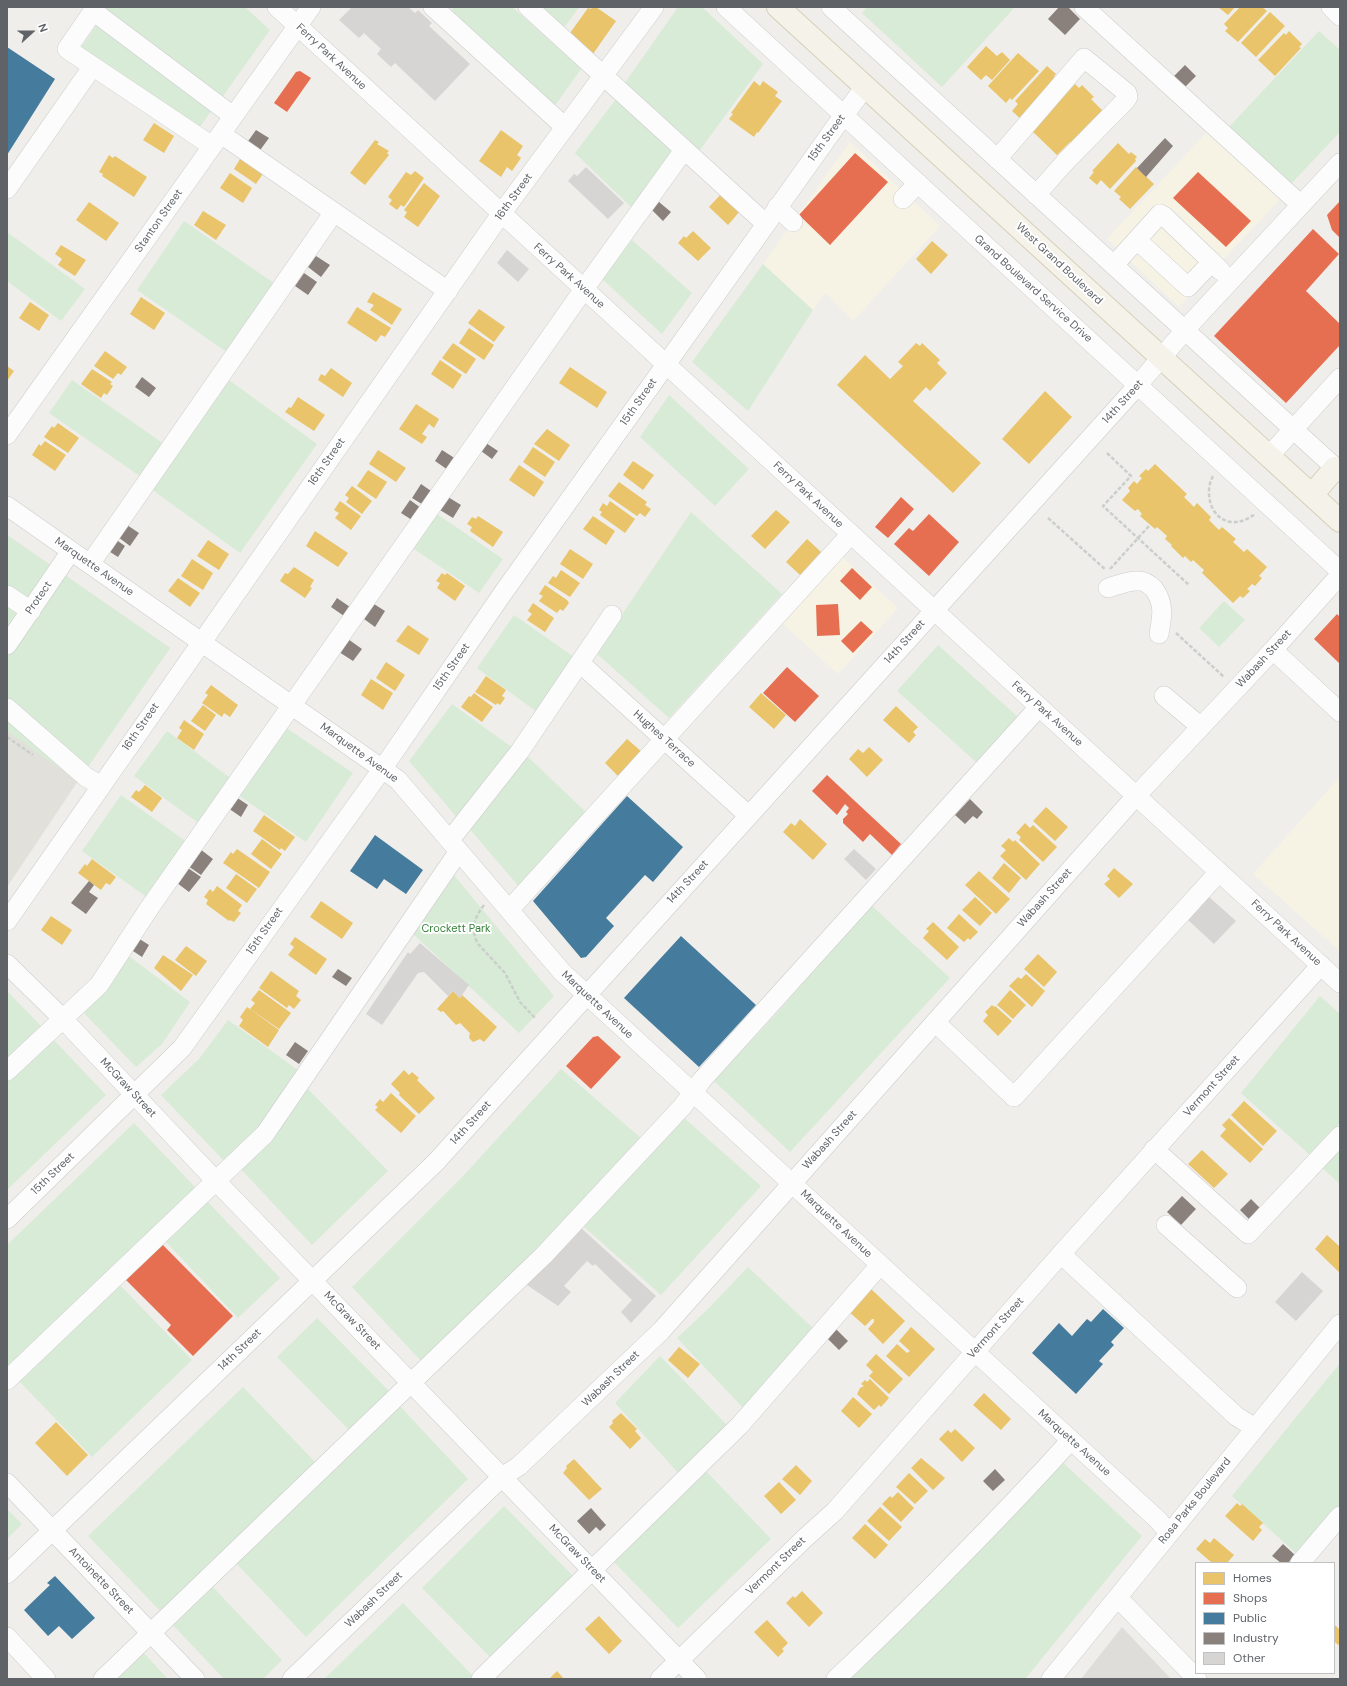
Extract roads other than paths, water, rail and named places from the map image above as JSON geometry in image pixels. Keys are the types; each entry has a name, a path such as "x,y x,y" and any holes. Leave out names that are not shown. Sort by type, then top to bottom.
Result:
{"main road":[{"name":"West Grand Boulevard","path":"778,7 1340,521"},
{"path":"1312,495 1338,470"}],"street":[{"name":"Ferry Park Avenue","path":"276,7 1340,983"},
{"name":"Stanton Street","path":"7,435 311,7"},
{"path":"433,7 565,127"},
{"path":"528,7 766,224"},
{"name":"16th Street","path":"10,911 100,786 501,214 654,7"},
{"name":"Grand Boulevard Service Drive","path":"726,7 1340,571"},
{"path":"831,7 1338,470"},
{"path":"1084,7 1301,205"},
{"path":"1330,7 1340,16"},
{"path":"233,116 94,9 67,49 334,212 448,291"},
{"path":"997,159 1084,58 1127,94 1128,97 1126,100 1066,161 1036,195"},
{"path":"7,189 94,66"},
{"name":"15th Street","path":"7,1219 182,1048 383,768 499,599 665,364 843,115 865,87"},
{"path":"7,1071 99,985 154,901 584,289 684,150"},
{"name":"14th Street","path":"7,1574 436,1162 1138,385 1184,330 1340,163"},
{"path":"903,198 918,183"},
{"path":"777,207 793,222"},
{"path":"90,564 334,212"},
{"path":"1114,266 1160,214 1164,216 1231,280"},
{"path":"1138,240 1188,287 1212,262"},
{"path":"1269,456 1340,378"},
{"name":"Marquette Avenue","path":"7,506 200,642 383,768 398,780 562,972 1158,1520 1169,1533"},
{"path":"509,910 850,535"},
{"name":"Protect","path":"7,645 71,551"},
{"name":"Wabash Street","path":"292,1679 502,1477 519,1466 661,1331 1136,796 1273,650 1340,575"},
{"path":"1108,580 1144,581 1152,587 1158,595 1162,608 1159,634"},
{"path":"7,595 30,611"},
{"path":"7,1380 205,1192 215,1180 265,1134 454,846 612,615"},
{"path":"1273,650 1340,712"},
{"name":"Hughes Terrace","path":"580,663 748,815"},
{"path":"1164,696 1201,727"},
{"path":"103,1679 544,1255 682,1107 692,1093 1039,707"},
{"path":"7,708 86,777 100,786"},
{"path":"935,1022 1014,1097 1219,872"},
{"name":"McGraw Street","path":"7,964 62,1018 215,1180 697,1679"},
{"name":"Vermont Street","path":"660,1679 805,1538 835,1511 1154,1149 1321,965"},
{"path":"1154,1149 1248,1234 1340,1136"},
{"path":"1166,1225 1237,1288"},
{"path":"1061,1254 1236,1416 1255,1428"},
{"path":"481,1679 593,1571 740,1425 880,1265"},
{"name":"Rosa Parks Boulevard","path":"1051,1679 1340,1324"},
{"path":"836,1679 920,1599 1014,1503 1071,1440"},
{"name":"Antoinette Street","path":"7,1483 195,1679"},
{"path":"1301,1562 1340,1516"},
{"path":"1118,1598 1198,1679"},
{"path":"7,1637 46,1679"}],"park label":[{"name":"Crockett Park","path":"456,929"}]}
